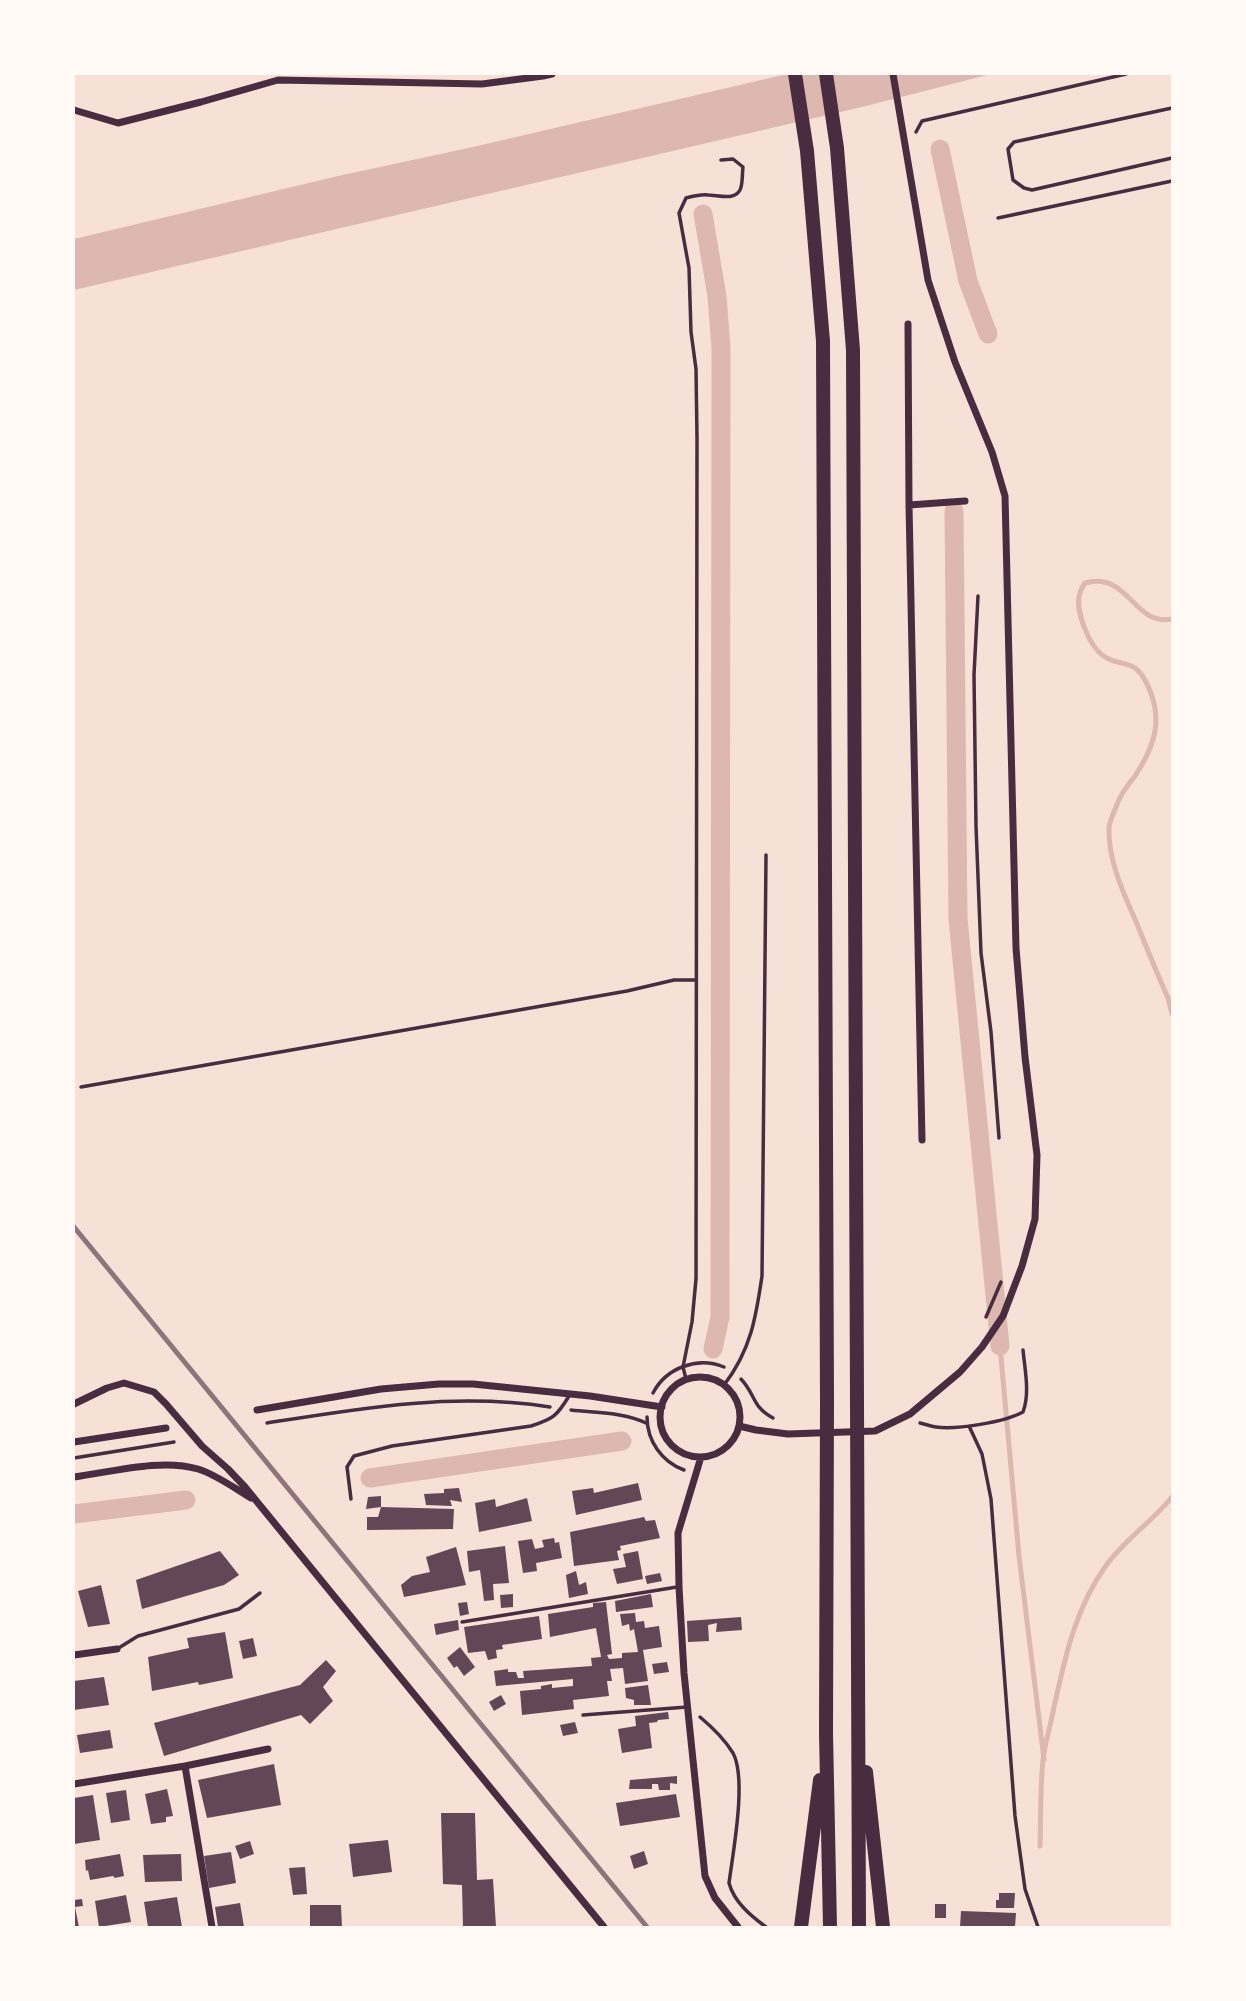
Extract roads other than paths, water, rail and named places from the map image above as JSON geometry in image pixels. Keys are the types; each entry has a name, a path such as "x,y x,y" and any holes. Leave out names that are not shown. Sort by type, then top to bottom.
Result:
{"highway":[{"path":"795,74 807,151 823,341 826,1733 830,1927"},
{"path":"826,74 837,148 853,350 859,1927"},
{"path":"857,1680 883,1927"},
{"path":"801,1927 826,1733"}],"street":[{"path":"74,110 118,123 278,80 482,84 552,74"},
{"path":"739,1426 788,1434 875,1431 910,1414 960,1372 982,1347 1003,1316 1022,1266 1035,1219 1037,1155 1016,948 1005,496 992,452 956,362 928,280 893,74"},
{"path":"908,324 909,505 922,1140"},
{"path":"909,505 965,501"},
{"path":"706,1378 730,1390 737,1403 739,1426 725,1448 709,1456 685,1454 666,1438 661,1423 662,1407 671,1390 686,1380 706,1378"},
{"path":"74,1404 124,1383 154,1392 202,1446 233,1474 604,1927"},
{"path":"257,1410 381,1389 439,1384 473,1384 570,1394 662,1407"},
{"path":"74,1443 166,1428"},
{"path":"701,1457 678,1533 687,1707 705,1876 715,1898 738,1927"},
{"path":"74,1477 166,1464 198,1469 254,1501"},
{"path":"74,1655 117,1649"},
{"path":"74,1784 268,1749"},
{"path":"185,1766 212,1927"}],"lane":[{"path":"1172,108 1014,142 1008,149 1013,180 1032,190 1172,158"},
{"path":"724,1385 734,1372 755,1324 762,1276 766,855"},
{"path":"351,1499 347,1468 354,1456 392,1446 531,1426 550,1420 562,1408 570,1394"},
{"path":"462,1622 679,1587"},
{"path":"117,1649 138,1636 239,1609 260,1593"},
{"path":"583,1715 687,1707"}],"waterway":[{"path":"940,149 968,281 988,334"},
{"path":"703,214 717,296 721,348 720,1317 713,1349"},
{"path":"954,511 958,919 1000,1346"},
{"path":"1172,619 1159,619 1149,615 1122,591 1100,581 1085,583 1080,592 1079,609 1089,638 1101,654 1133,667 1142,675 1155,707 1155,730 1148,753 1118,802 1110,825 1109,840 1118,877 1168,998 1172,1014"},
{"path":"1000,1346 1019,1556 1044,1759"},
{"path":"370,1478 622,1441"},
{"path":"1040,1846 1044,1753 1072,1634 1086,1600 1105,1567 1172,1497"},
{"path":"74,1514 186,1500"}],"railway":[{"path":"74,1227 647,1927"}]}
